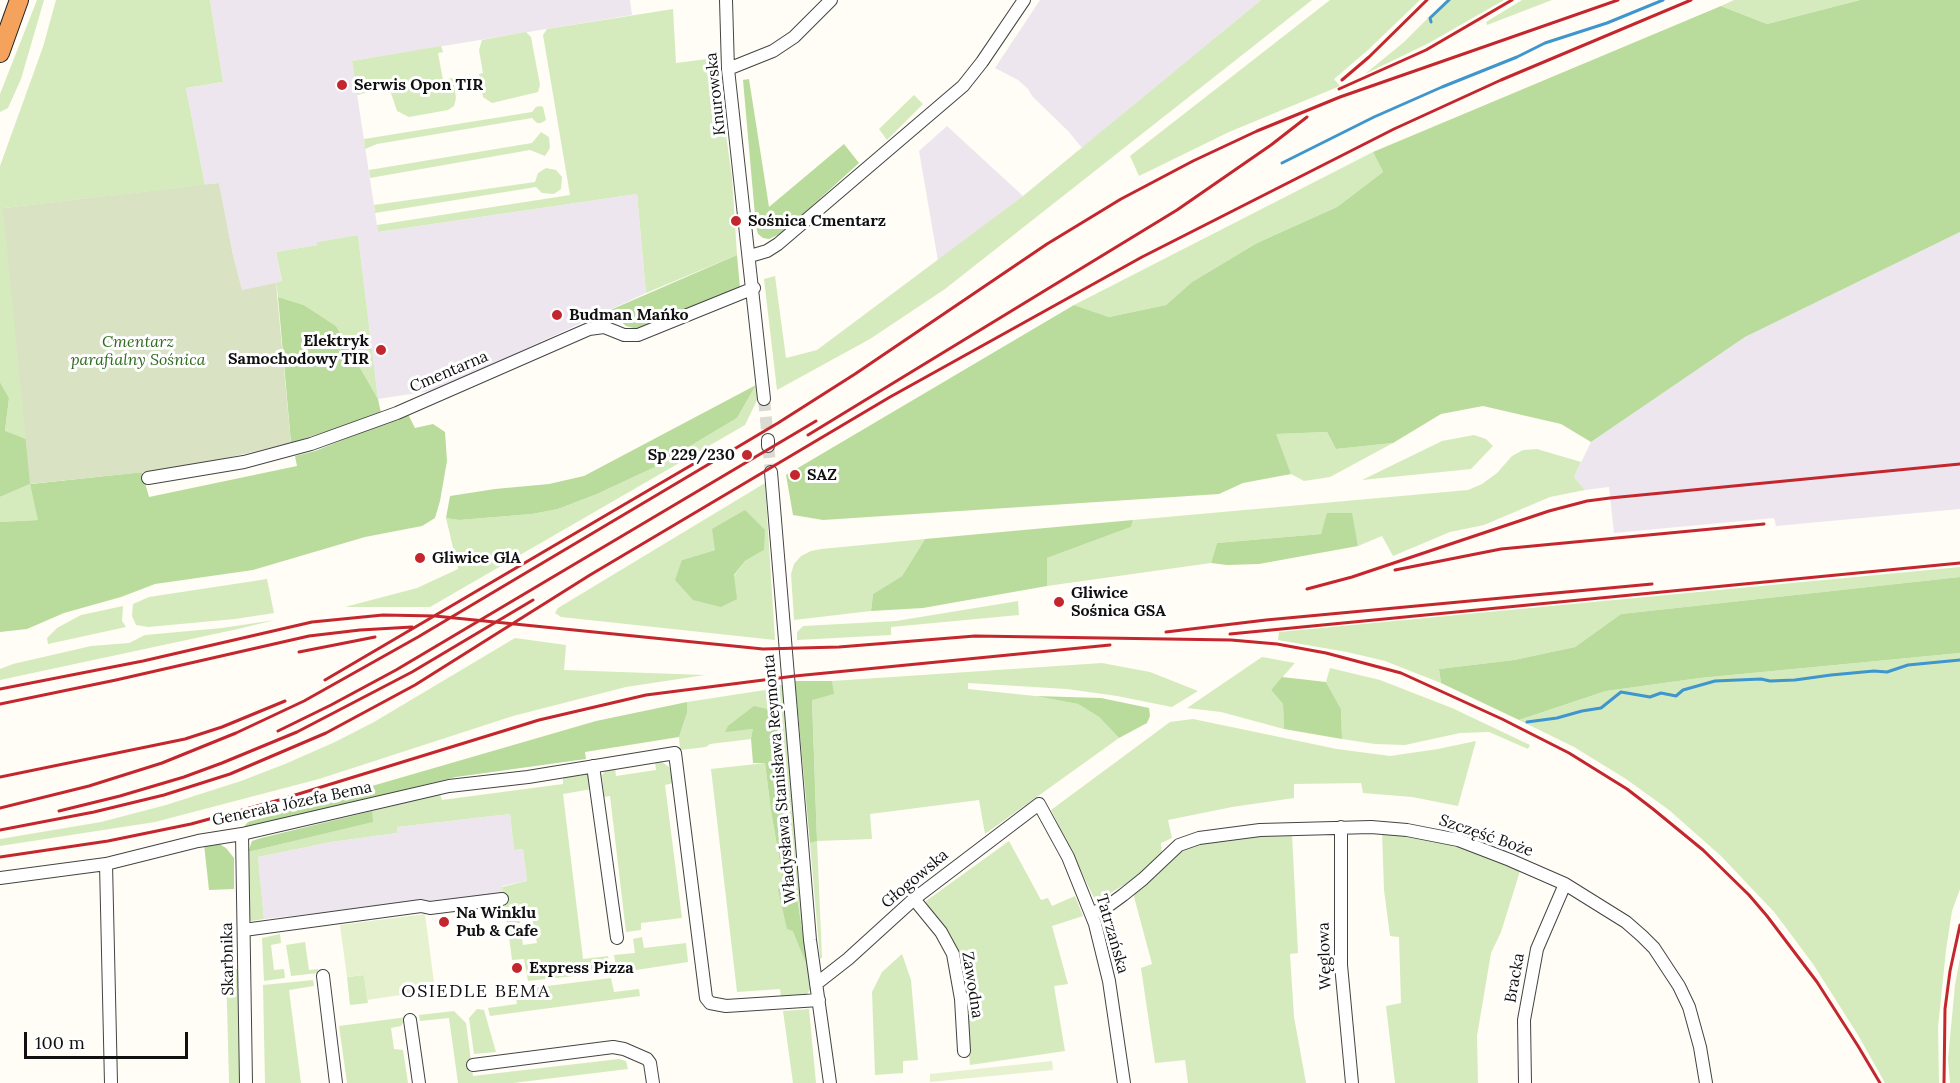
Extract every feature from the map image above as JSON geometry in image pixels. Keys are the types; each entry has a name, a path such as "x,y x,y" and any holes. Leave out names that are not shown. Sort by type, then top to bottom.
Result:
{"highway":[{"path":"0,52 19,0"}],"street":[{"name":"Knurowska","path":"726,0 728,69 750,256"},
{"path":"728,69 773,51 794,37 831,0"},
{"path":"765,399 750,256 767,251 778,244 973,75 1024,0"},
{"name":"Cmentarna","path":"148,478 244,462 311,444 397,413 589,329 604,327 624,335 638,336 754,288"},
{"name":"Władysława Stanisława Reymonta","path":"771,472 810,940 830,1083"},
{"name":"Generała Józefa Bema","path":"0,878 106,864 198,841 242,834 449,786 675,753 707,1001 715,1005 726,1006 819,1000"},
{"path":"593,766 617,938"},
{"name":"Głogowska","path":"816,984 848,959 914,899 1039,804"},
{"name":"Tatrzańska","path":"1039,804 1068,857 1091,914 1109,981 1124,1083"},
{"name":"Szczęść Boże","path":"1091,914 1108,906 1123,895 1179,845 1187,841 1260,830 1341,827 1407,830 1458,840 1565,884 1626,922 1654,948 1689,1007 1700,1047 1706,1083"},
{"name":"Węglowa","path":"1341,827 1341,965 1352,1083"},
{"name":"Skarbnika","path":"242,834 246,1083"},
{"path":"106,864 111,1083"},
{"name":"Bracka","path":"1525,1083 1524,1020 1537,949 1565,884"},
{"path":"244,930 421,906 430,908 502,899"},
{"name":"Zawodna","path":"914,899 948,942 953,954 961,999 964,1051"},
{"path":"323,976 336,1083"},
{"path":"410,1020 419,1083"},
{"path":"473,1065 613,1047 647,1059 650,1063 653,1083"}],"shaded area":[{"path":"210,0 630,0 632,15 352,61 378,232 637,194 646,293 437,390 378,399 358,235 276,252 282,282 242,291 219,183 205,185 186,88 223,82"},
{"path":"1040,0 1261,0 1082,148 1028,89 1018,80 995,68"},
{"path":"947,126 1023,196 938,261 919,151"},
{"path":"1960,232 1960,509 1776,526 1774,518 1614,533 1609,487 1585,490 1574,477 1591,442 1745,337"},
{"path":"510,814 514,850 523,849 527,881 502,886 503,893 264,919 258,857 331,842 397,833 397,827"}],"green space":[{"path":"37,0 44,0 21,79 8,108 0,112 0,94"},
{"path":"56,0 210,0 223,82 186,88 205,185 4,208 26,439 5,432 9,398 0,382 0,166 43,47"},
{"path":"1261,0 1312,0 945,289 870,339 777,390 764,279 775,276 786,358 817,350 1023,196"},
{"path":"1330,0 1420,0 1334,79 1340,86 1229,132 1139,176 1130,156"},
{"path":"1446,0 1504,0 1429,43 1365,74 1404,42"},
{"path":"1522,0 1552,0 1487,25 1486,22"},
{"path":"1734,0 1860,0 1767,24 1721,6"},
{"path":"1860,0 1960,0 1960,232 1745,337 1591,442 1561,424 1483,406 1441,414 1393,443 1336,449 1327,432 1276,434 1291,474 1243,483 1219,494 823,520 793,515 786,475 1074,305 1109,317 1166,305 1192,282 1257,243 1337,207 1383,172 1373,152 1721,6 1767,24"},
{"path":"673,9 676,63 715,58 732,177 737,255 646,293 637,194 378,232 377,225 570,195 543,35 547,29"},
{"path":"526,32 531,37 540,85 538,92 492,103 483,97 479,74 483,73 479,50 482,40"},
{"path":"441,46 443,52 438,53 443,80 453,78 456,98 454,106 448,110 409,117 397,111 389,87 357,95 352,61"},
{"path":"749,79 769,207 844,144 859,163 782,233 769,239 758,234 756,227 743,80"},
{"path":"914,95 923,104 887,140 879,129"},
{"path":"540,106 543,107 546,120 541,123 537,123 532,118 377,144 365,149 364,139 532,112"},
{"path":"541,132 549,137 550,148 545,156 530,150 370,178 369,170 532,143"},
{"path":"1373,152 1383,172 1337,207 1257,243 1192,282 1166,305 1109,317 1074,305"},
{"path":"546,168 556,170 562,177 561,189 554,194 542,193 536,187 375,213 374,205 535,182 538,173"},
{"name":"Cmentarz parafialny Sośnica","path":"219,183 242,290 276,283 291,443 184,468 30,484 3,208"},
{"path":"358,235 378,399 336,326 304,305 278,297 276,283 282,281 276,252"},
{"path":"737,255 740,288 641,330 626,326 614,316 601,314"},
{"path":"278,297 304,305 336,326 378,399 381,413 291,443"},
{"path":"0,382 9,398 5,431 26,439 31,484 142,472 149,497 297,466 295,456 315,451 408,414 415,428 433,424 445,432 447,461 440,501 435,518 422,526 365,537 253,570 155,584 121,597 64,613 27,629 0,632 0,522 38,520 30,484 0,497"},
{"path":"756,385 758,398 745,425 430,607 345,607 417,588 458,569 446,518 459,520 532,514 558,509 597,494 655,467 737,418"},
{"path":"756,385 737,418 655,467 597,494 558,509 532,514 459,520 446,518 450,496 549,484 584,476"},
{"path":"1327,432 1336,449 1393,443 1330,477 1304,481 1291,474 1275,434"},
{"path":"1474,435 1486,439 1493,446 1471,469 1362,480 1442,441"},
{"path":"1537,449 1581,462 1574,477 1585,490 1550,497 1484,525 1450,532 1393,556 1382,536 1358,546 1351,513 1328,513 1321,534 1217,543 1211,563 1047,586 1047,558 1131,527 1133,520 1468,490 1482,484 1497,473 1512,456 1523,450"},
{"path":"765,483 775,640 561,617 555,613 558,608","holes":["715,550 764,550 745,561 734,576 682,560"]},
{"path":"30,484 39,520 0,522 0,497"},
{"path":"745,510 765,530 764,550 745,561 734,575 737,599 721,607 693,600 675,580 682,560 715,550 712,529"},
{"path":"1327,513 1352,513 1358,546 1259,564 1211,563 1217,543 1321,534"},
{"path":"1133,520 1131,527 1047,558 1047,586 923,608 871,611 873,594 902,576 925,539"},
{"path":"925,539 902,576 873,594 871,611 794,620 791,574 794,564 801,556 821,549"},
{"path":"1960,567 1960,577 1621,614 1575,647 1514,660 1439,669 1441,683 1385,661 1278,640 1279,632"},
{"path":"1960,577 1960,653 1700,678 1606,691 1519,720 1441,683 1439,669 1514,660 1575,647 1621,614"},
{"path":"267,579 274,613 148,627 136,625 132,616 133,604 149,597"},
{"path":"1018,601 1019,615 891,627 891,635 797,640 797,632 803,626 896,621"},
{"path":"123,606 122,621 126,627 48,644 47,638 57,628 81,615"},
{"path":"275,620 0,680 0,669 13,664 91,646 129,643 145,635 222,628"},
{"path":"515,638 566,645 564,670 705,675 626,687 513,716 319,779 155,822 0,846 0,839 101,822 166,805 285,764 374,722"},
{"path":"1960,653 1960,889 1952,911 1946,950 1938,1027 1939,1083 1885,1083 1813,964 1775,913 1721,856 1669,810 1626,779 1574,747 1519,720 1606,691 1700,678"},
{"path":"1262,657 1295,663 1271,690 1283,704 1284,729 1221,712 1187,708"},
{"path":"1102,663 1150,672 1198,691 1172,707 1067,689 968,683 968,689 1035,696 1078,704 1099,717 1119,738 985,834 979,800 870,814 872,839 817,841 812,699 833,694 832,681"},
{"path":"1330,668 1380,680 1452,708 1530,745 1528,749 1489,732 1460,733 1405,745 1375,744 1342,739 1341,709 1326,682"},
{"path":"1282,677 1326,682 1341,709 1342,739 1284,729 1283,704 1271,690"},
{"path":"795,681 832,681 834,694 812,700 817,841 810,843"},
{"path":"782,685 805,947 785,820 780,724 725,731 754,729 751,739 680,750 679,737 687,713 687,702 765,690 772,686"},
{"path":"1035,696 1101,698 1149,708 1150,716 1147,723 1119,738 1099,717 1078,704"},
{"path":"687,702 687,713 679,737 585,752 586,759 456,777 242,829 248,822 596,721"},
{"path":"754,706 767,709 774,724 781,723 779,732 785,820 807,961 805,961 793,931 787,929 778,889 784,886 765,763 753,763 751,739 753,729 725,732 728,726"},
{"path":"1193,719 1337,749 1390,756 1476,741 1458,806 1412,797 1363,793 1361,783 1294,784 1294,798 1168,820 1172,838 1161,843 1162,856 1140,875 1096,902 1051,810 1170,722"},
{"path":"655,762 662,762 669,767 672,774 673,783 665,785 682,918 641,923 641,930 626,932 610,796 604,797 602,775 607,769 615,767 616,776 656,770"},
{"path":"765,763 784,887 779,889 805,961 807,961 812,988 805,996 781,997 780,989 737,992 711,769"},
{"path":"591,772 592,789 563,794 583,959 608,956 611,972 528,981 524,959 512,960 508,929 520,928 523,945 537,943 530,909 518,910 520,923 507,924 502,887 527,881 523,849 514,850 510,814 397,827 397,833 331,842 258,857 264,919 251,921 249,918 248,852 372,822 372,811 440,794 442,800 563,784 563,777"},
{"path":"372,811 373,822 248,852 252,841 261,838"},
{"path":"1382,832 1406,834 1456,844 1520,871 1501,932 1491,953 1477,1036 1478,1083 1395,1083 1386,1006 1401,1003 1399,937 1390,936 1384,890"},
{"path":"1271,834 1292,834 1298,953 1290,954 1294,1017 1306,1083 1188,1083 1185,1060 1155,1063 1141,968 1152,964 1133,893 1183,849 1208,842"},
{"path":"817,841 822,958 820,958 810,843"},
{"path":"1009,841 1041,900 1048,898 1052,906 1075,896 1083,916 1052,926 1068,984 1054,986 1065,1051 970,1065 962,980 951,937 926,901"},
{"path":"216,842 226,848 234,858 234,889 209,890 204,844"},
{"path":"425,914 435,990 367,1000 364,975 347,977 340,925"},
{"path":"280,934 281,943 271,945 274,970 284,969 285,978 264,981 262,938"},
{"path":"642,937 644,948 686,943 688,962 617,973 614,955 635,953 633,939"},
{"path":"305,942 309,970 318,969 318,973 291,976 286,945"},
{"path":"902,954 911,980 918,1060 903,1061 903,1073 875,1075 872,992 882,972"},
{"path":"1960,958 1960,1083 1950,1083 1948,1059"},
{"path":"226,969 239,969 241,1083 229,1083"},
{"path":"364,975 368,1003 350,1005 347,977"},
{"path":"611,978 614,992 639,989 640,996 490,1016 488,1008 517,1004 515,990"},
{"path":"313,980 314,986 289,990 301,1083 265,1083 263,985"},
{"path":"477,1009 484,1010 496,1052 474,1054 469,1018"},
{"path":"809,1009 816,1083 793,1083 783,1011"},
{"path":"454,1011 466,1023 473,1076 619,1059 626,1061 628,1069 513,1083 458,1083 449,1018 420,1021 419,1015"},
{"path":"407,1017 401,1026 391,1028 394,1049 403,1050 408,1083 347,1083 339,1026"},
{"path":"1052,1061 1053,1070 930,1082 930,1074"}],"waterway":[{"path":"1431,22 1430,18 1449,0"},
{"path":"1282,163 1374,117 1442,87 1517,57 1545,43 1607,23 1663,0"},
{"path":"1527,722 1601,708 1621,692 1650,697 1661,693 1676,696 1683,690 1715,681 1795,680 1874,671 1887,672 1908,665 1960,660"}],"tunnel":[{"path":"764,399 768,440"},
{"path":"768,446 771,472"}],"railway":[{"path":"1342,80 1427,0"},
{"path":"1339,89 1426,50 1512,0"},
{"path":"0,808 89,786 162,763 236,733 304,701 418,637 778,423 855,374 1047,244 1121,199 1193,161 1257,131 1340,97 1618,0"},
{"path":"0,830 94,812 164,795 230,774 326,733 415,685 590,575 890,397 1142,257 1394,129 1501,80 1691,0"},
{"path":"808,435 1177,210 1271,145 1307,117"},
{"path":"278,731 396,670 816,421"},
{"path":"325,680 695,463"},
{"path":"1307,589 1352,577 1549,511 1587,501 1960,464"},
{"path":"1395,570 1501,549 1764,524"},
{"path":"1230,634 1960,563"},
{"path":"1166,632 1266,620 1652,584"},
{"path":"59,811 184,777 297,732 412,672 533,600"},
{"path":"0,689 143,661 312,622 383,615 435,616 763,649 839,647 975,636 1231,640 1277,644 1326,653 1401,673 1502,719 1569,753 1627,789 1653,809 1703,850 1767,916 1817,982 1880,1083"},
{"path":"0,704 309,636 412,627"},
{"path":"299,652 375,637"},
{"path":"0,857 108,841 191,824 279,800 539,720 646,695 795,676 1110,645"},
{"path":"0,777 185,739 222,727 285,701"},
{"path":"1944,1083 1945,1009 1960,925"}],"place":[{"name":"Serwis Opon TIR","path":"342,85"},
{"name":"Sośnica Cmentarz","path":"736,221"},
{"name":"Budman Mańko","path":"557,315"},
{"name":"Elektryk Samochodowy TIR","path":"381,350"},
{"name":"Sp 229/230","path":"747,455"},
{"name":"SAZ","path":"795,475"},
{"name":"Gliwice GlA","path":"420,558"},
{"name":"Gliwice Sośnica GSA","path":"1059,602"},
{"name":"Na Winklu Pub & Cafe","path":"444,922"},
{"name":"Express Pizza","path":"517,968"}],"district":[{"name":"OSIEDLE BEMA","path":"476,992"}]}
